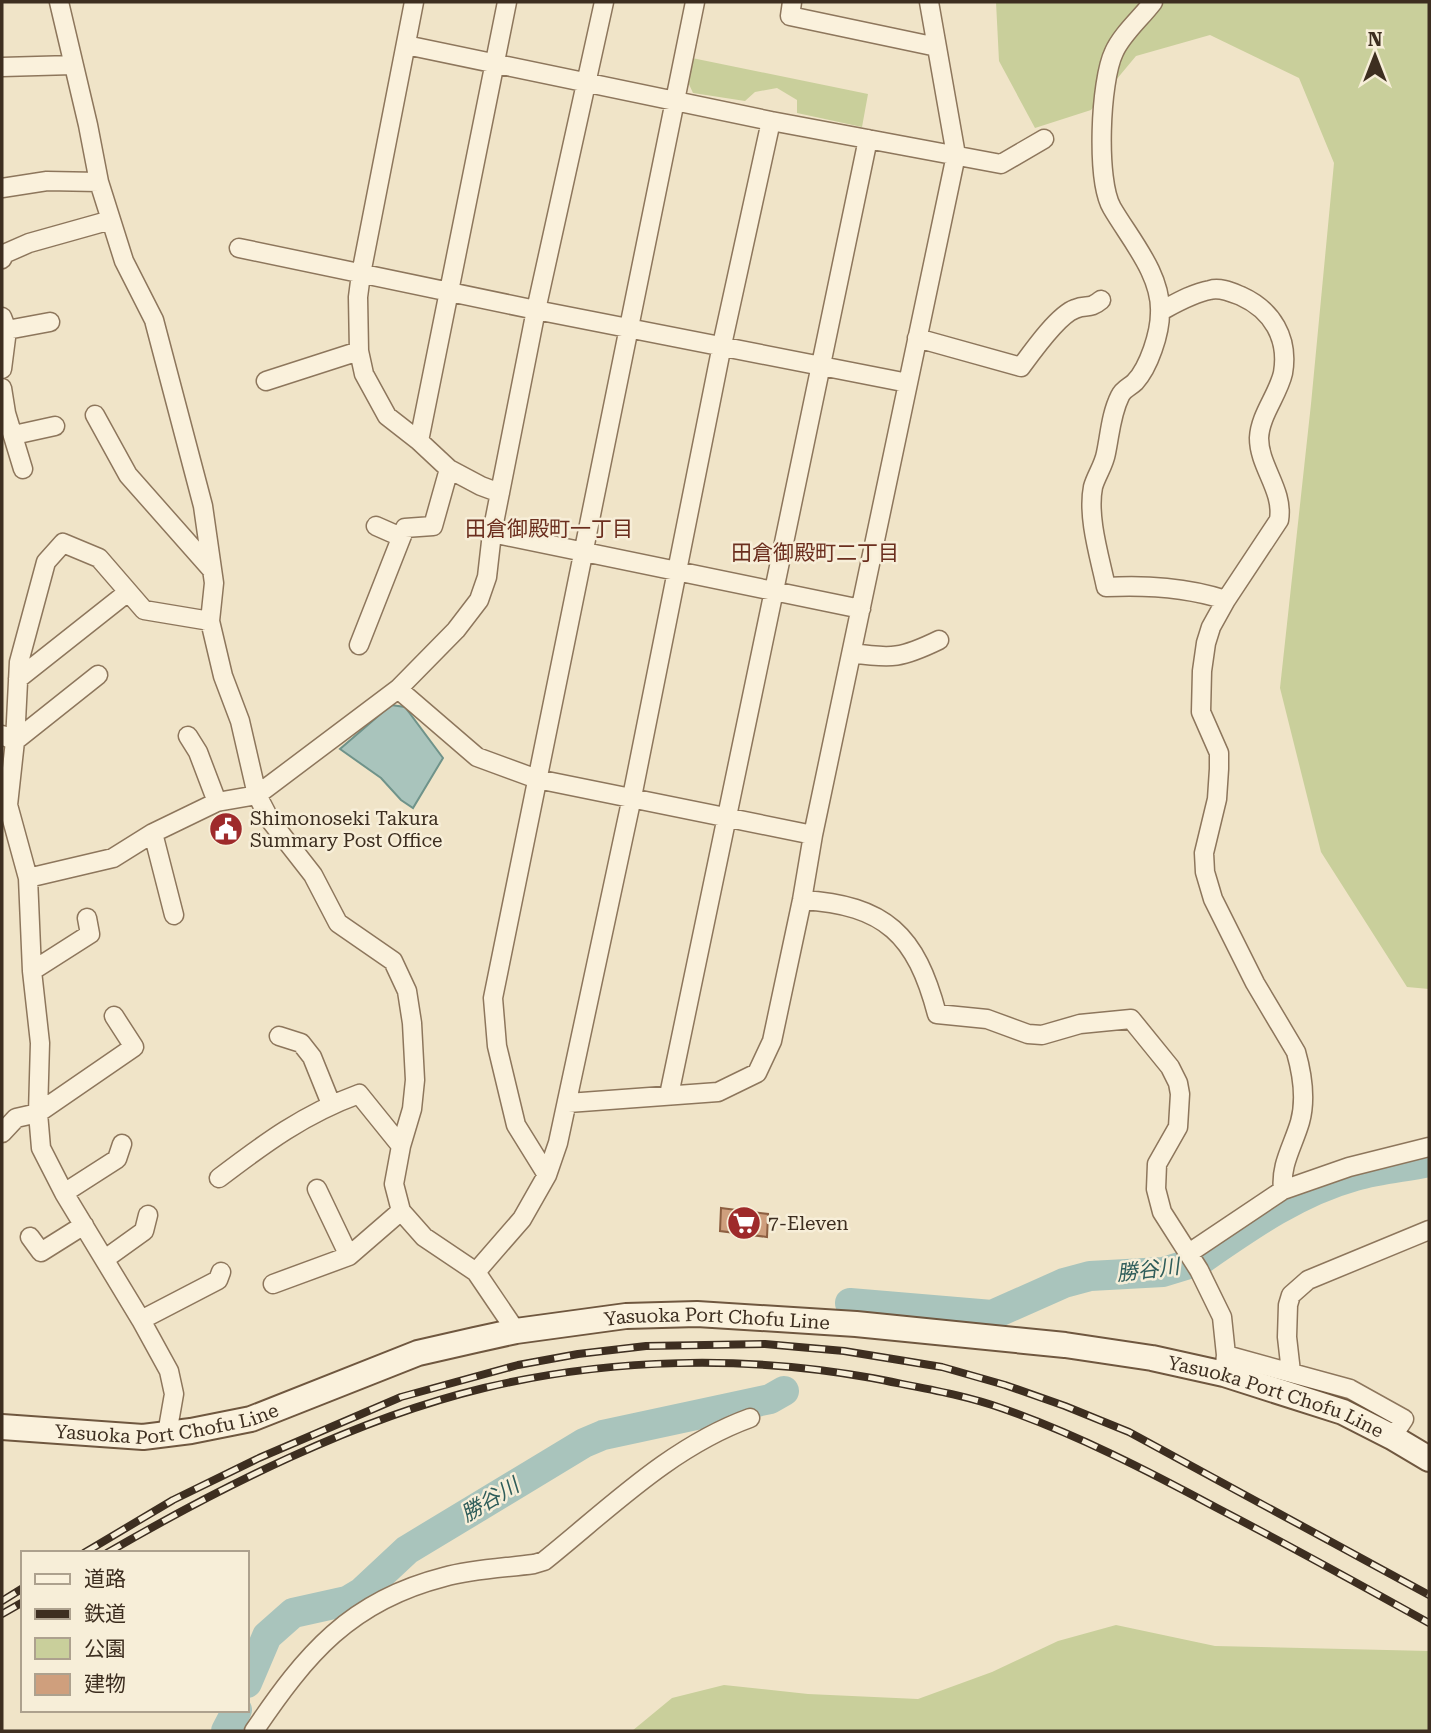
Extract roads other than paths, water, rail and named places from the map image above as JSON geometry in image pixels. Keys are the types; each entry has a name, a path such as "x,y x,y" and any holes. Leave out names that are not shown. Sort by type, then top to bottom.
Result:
{"main road":[{"name":"Yasuoka Port Chofu Line","path":"2,1427 130,1436 167,1434 251,1419 418,1353 516,1331 661,1314 812,1320 1065,1345 1152,1358 1225,1365 1343,1412 1429,1459"}],"street":[{"path":"59,2 99,183 124,261 154,320 203,506 214,583 210,621 223,676 240,720 257,795 270,820 313,875 338,923 393,961 407,990 415,1080 412,1109 394,1184 401,1211 424,1237 477,1272 516,1331"},
{"path":"414,2 361,274 358,297 359,351 364,374 387,416 449,469 500,493"},
{"path":"419,441 507,2"},
{"path":"28,878 113,858 153,833 217,803 257,795 398,689 456,630 479,600 486,577 492,533 536,310 604,2"},
{"path":"547,1174 516,1125 497,1046 492,998 695,2"},
{"path":"792,2 790,16 937,47"},
{"path":"568,1103 718,1092 757,1073 772,1041 956,155 929,2"},
{"path":"1153,2 1115,49 1104,84 1102,118 1105,194 1140,251 1151,276 1161,311 1152,351 1136,381 1121,393 1111,422 1102,468 1094,485 1094,529 1106,587 1154,586 1205,593 1226,600"},
{"path":"406,45 771,121 1001,164 1044,139"},
{"path":"2,67 73,65"},
{"path":"477,1272 522,1219 547,1174 558,1143 632,797 722,345 771,121"},
{"path":"669,1095 868,139"},
{"path":"2,188 47,181 99,183"},
{"path":"2,259 4,254 29,243 111,220"},
{"path":"239,248 908,383"},
{"path":"1161,311 1211,289 1233,292 1254,302 1269,314 1278,328 1284,349 1282,375 1259,439 1278,493 1279,520 1211,627 1202,671 1201,712 1219,753 1217,799 1204,853 1205,872 1213,899 1300,1064 1303,1093 1300,1120 1284,1164 1283,1191"},
{"path":"917,338 1021,367 1046,333 1074,309 1093,307 1101,300"},
{"path":"2,369 5,323 50,322"},
{"path":"266,381 359,351"},
{"path":"2,388 6,413 23,469"},
{"path":"95,415 128,475 212,570"},
{"path":"14,435 55,426"},
{"path":"359,645 405,528 433,526 449,469"},
{"path":"376,526 401,537"},
{"path":"492,533 861,610"},
{"path":"167,1434 174,1394 169,1371 64,1193 41,1148 38,1113 40,1043 32,971 28,878 8,805 9,738 19,662 46,562 63,544 99,558 144,610 210,621"},
{"path":"18,679 128,592"},
{"path":"852,653 886,658 913,653 939,640"},
{"path":"9,738 98,675"},
{"path":"398,689 477,757 537,779 813,835"},
{"path":"188,736 198,752 217,803"},
{"path":"153,833 174,915"},
{"path":"802,900 824,901 853,908 874,915 891,926 916,957 929,983 937,1014 987,1019 1028,1034 1042,1035 1080,1024 1131,1019 1170,1067 1178,1083 1178,1127 1157,1164 1156,1189 1162,1212 1193,1260 1223,1317 1225,1365 1291,1373 1350,1389 1404,1419 1392,1437"},
{"path":"32,971 90,934 87,918"},
{"path":"2,1133 16,1118 38,1113 134,1047 114,1016"},
{"path":"279,1036 301,1043 312,1056 331,1104"},
{"path":"219,1178 281,1131 331,1104 359,1094 401,1146"},
{"path":"64,1193 117,1159 122,1144"},
{"path":"1193,1260 1283,1191 1349,1167 1429,1147"},
{"path":"317,1189 348,1256"},
{"path":"273,1284 348,1256 401,1211"},
{"path":"105,1259 144,1231 148,1215"},
{"path":"30,1237 41,1252 84,1224"},
{"path":"1291,1373 1287,1337 1288,1305 1291,1296 1308,1280 1429,1230"},
{"path":"141,1320 218,1280 220,1272"},
{"path":"254,1731 319,1646 385,1597 445,1576 544,1561 648,1476 707,1439 750,1418"}],"water":[{"path":"391,705 405,707 443,758 413,808 401,800 381,778 340,749"}],"waterway":[{"name":"勝谷川","path":"850,1303 992,1315 1064,1283 1090,1276 1163,1272 1199,1261 1255,1223 1313,1191 1364,1174 1429,1162"},
{"name":"勝谷川","path":"248,1681 267,1636 293,1613 347,1601 362,1592 407,1550 584,1443 603,1435 770,1399 784,1391"},
{"name":"勝谷川","path":"226,1731 236,1712"}],"railway":[{"path":"87,1551 173,1500 259,1458 401,1397 518,1365 578,1354 646,1346 765,1344 844,1351 942,1367 1065,1406 1129,1432 1429,1595"},
{"path":"111,1551 290,1457 338,1436 435,1401 532,1378 580,1371 678,1363 727,1363 872,1378 939,1391 1032,1419 1165,1481 1429,1623"},
{"path":"2,1601 21,1589"},
{"path":"2,1614 21,1603"}],"place":[{"name":"Shimonoseki Takura Summary Post Office","path":"226,829"},
{"name":"7-Eleven","path":"744,1223"}],"district":[{"name":"田倉御殿町一丁目","path":"549,529"},
{"name":"田倉御殿町二丁目","path":"815,553"}]}
